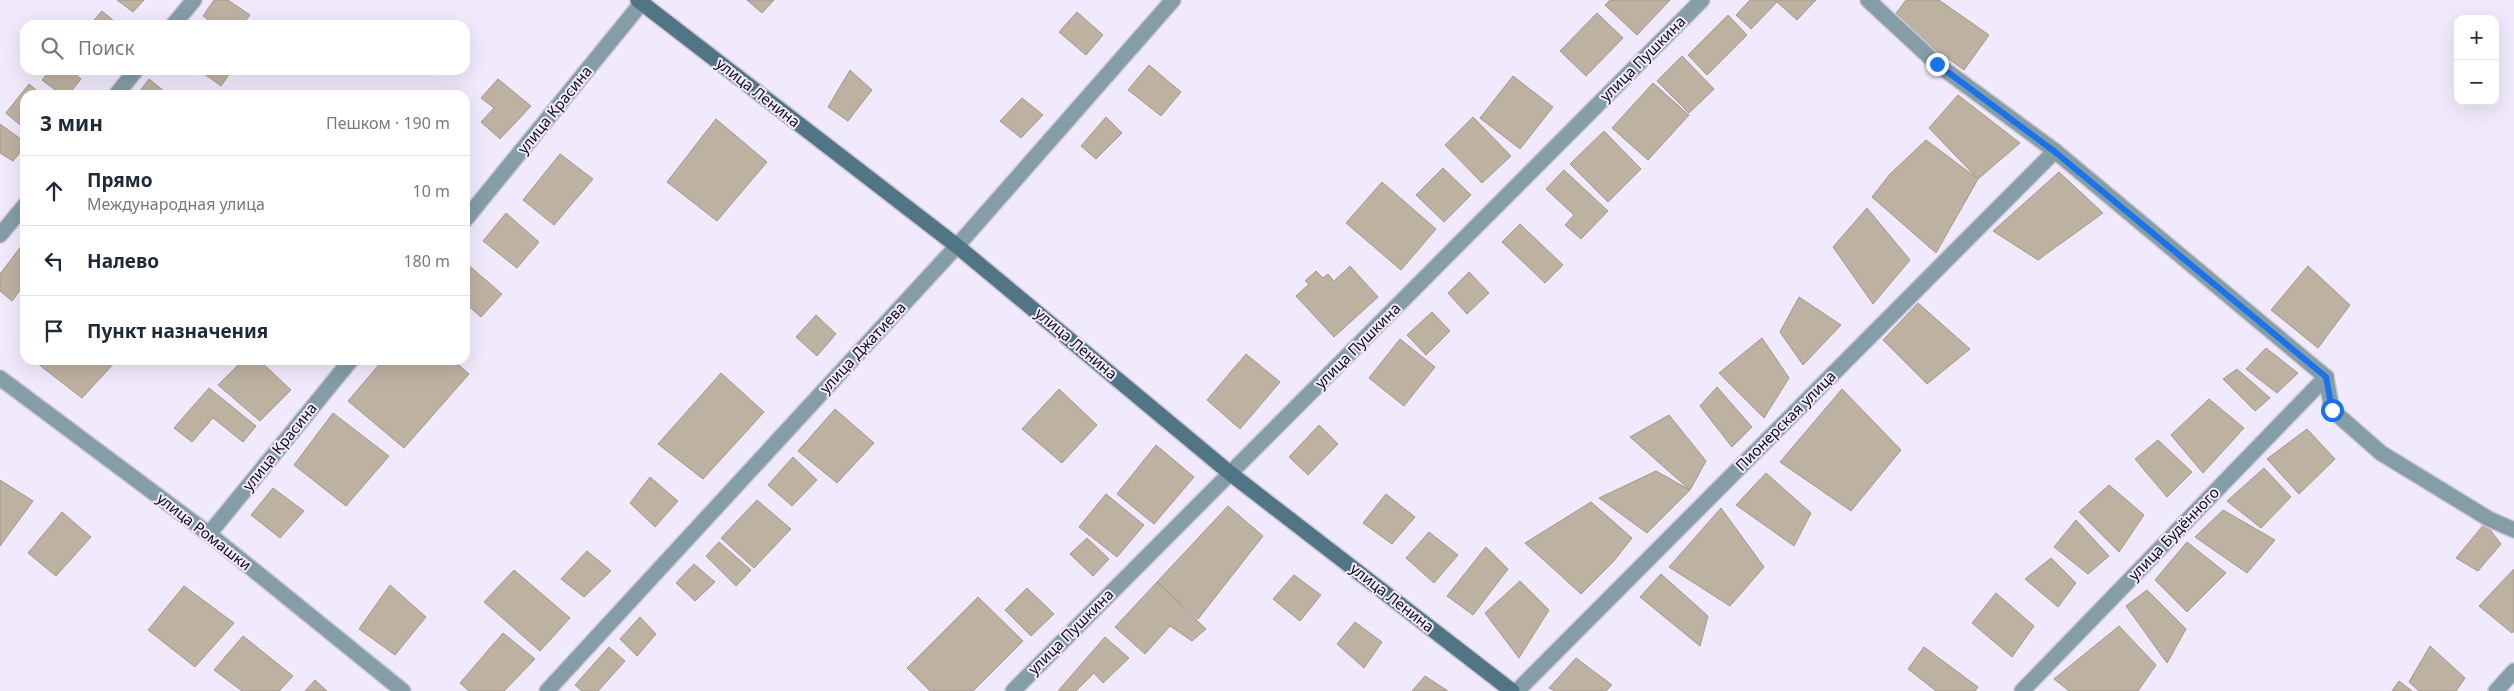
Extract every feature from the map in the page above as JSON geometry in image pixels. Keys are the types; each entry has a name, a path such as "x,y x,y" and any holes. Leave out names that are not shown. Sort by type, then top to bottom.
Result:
{"street":[{"path":"177,20 194,0"},
{"name":"улица Джатиева","path":"547,691 958,246 1173,0"},
{"name":"улица Пушкина","path":"1013,691 1702,0"},
{"path":"1868,0 1937,64 2055,152 2326,377 2332,410 2381,454 2489,518 2514,530"},
{"name":"улица Ленина","path":"641,1 958,246 1231,474 1512,691"},
{"name":"улица Красина","path":"470,214 641,1"},
{"path":"120,90 132,75"},
{"name":"Пионерская улица","path":"1517,691 2055,152"},
{"path":"0,235 20,211"},
{"name":"улица Красина","path":"209,534 347,365"},
{"name":"улица Будённого","path":"2022,691 2326,377"},
{"name":"улица Ромашки","path":"0,378 209,534 403,691"},
{"path":"2496,691 2514,671"}],"building":[{"path":"117,0 144,0 133,12"},
{"path":"214,0 228,0 250,15 246,20 208,20 203,16"},
{"path":"747,0 774,0 762,13"},
{"path":"1610,0 1670,0 1637,35 1605,5"},
{"path":"1750,0 1816,0 1797,20 1777,2 1751,29 1736,15"},
{"path":"1906,0 1939,0 1989,35 1964,70 1892,19"},
{"path":"102,11 113,20 94,20"},
{"path":"1077,12 1103,35 1086,55 1059,32"},
{"path":"1597,13 1623,38 1586,76 1560,51"},
{"path":"1728,15 1747,35 1707,75 1688,55"},
{"path":"1682,56 1714,89 1689,113 1657,81"},
{"path":"1149,65 1181,92 1161,116 1128,90"},
{"path":"850,70 872,90 848,121 828,107"},
{"path":"46,75 76,75 81,79 72,90 55,90 42,80"},
{"path":"206,75 229,75 221,86"},
{"path":"1513,76 1553,107 1520,149 1480,118"},
{"path":"149,79 163,90 141,90"},
{"path":"498,79 531,106 500,139 481,122 494,108 481,98"},
{"path":"1653,83 1689,115 1648,160 1612,128"},
{"path":"29,84 36,90 24,90"},
{"path":"20,95 20,125 6,113"},
{"path":"1958,95 2020,143 1978,179 1929,128"},
{"path":"1022,98 1043,115 1021,138 1000,121"},
{"path":"1106,117 1122,133 1096,159 1081,146"},
{"path":"1473,117 1511,156 1482,183 1445,145"},
{"path":"716,119 767,162 717,221 667,182"},
{"path":"0,124 20,138 20,152 13,161 0,153"},
{"path":"1604,131 1641,169 1608,202 1570,164"},
{"path":"1926,140 1978,179 1936,253 1872,197 1890,174"},
{"path":"560,154 593,179 554,225 523,200"},
{"path":"1443,168 1471,195 1444,222 1416,195"},
{"path":"1564,170 1608,211 1581,239 1565,225 1574,215 1546,189"},
{"path":"2059,172 2103,213 2038,260 1993,231"},
{"path":"1382,182 1436,229 1401,270 1346,223"},
{"path":"1867,208 1910,260 1873,304 1833,247"},
{"path":"506,213 539,242 517,268 483,241"},
{"path":"1520,224 1563,265 1545,283 1502,242"},
{"path":"20,248 20,291 12,301 0,291 0,274"},
{"path":"470,266 502,294 481,317 470,307"},
{"path":"1350,266 1378,297 1334,337 1296,296 1309,284 1305,281 1316,271 1323,278 1328,274 1334,281"},
{"path":"2308,266 2350,305 2318,348 2271,310"},
{"path":"1469,272 1489,293 1467,314 1448,293"},
{"path":"1799,297 1841,325 1803,365 1780,332"},
{"path":"1918,303 1970,349 1927,384 1883,340"},
{"path":"1432,312 1450,331 1426,355 1407,335"},
{"path":"816,315 836,334 817,356 796,337"},
{"path":"1762,338 1789,378 1764,418 1719,373"},
{"path":"1400,339 1435,367 1404,406 1369,378"},
{"path":"2266,348 2298,373 2277,393 2246,369"},
{"path":"1246,354 1280,382 1240,429 1207,400"},
{"path":"39,365 112,365 82,398"},
{"path":"238,365 264,365 291,390 260,421 218,385"},
{"path":"379,365 459,365 469,374 404,448 348,401"},
{"path":"2237,369 2270,398 2255,411 2223,379"},
{"path":"721,373 764,412 703,479 658,444"},
{"path":"1717,387 1752,427 1732,447 1700,406"},
{"path":"209,388 256,426 243,442 213,418 192,442 174,428"},
{"path":"1059,389 1097,425 1062,463 1022,429"},
{"path":"1842,389 1901,450 1851,511 1780,462"},
{"path":"2209,399 2244,428 2203,473 2171,435"},
{"path":"835,409 874,443 837,483 798,451"},
{"path":"333,413 389,456 346,506 294,465"},
{"path":"1669,415 1706,461 1690,490 1630,437"},
{"path":"1319,425 1338,444 1308,475 1289,457"},
{"path":"2307,429 2335,459 2299,494 2267,459"},
{"path":"2158,440 2192,472 2167,497 2135,459"},
{"path":"1156,445 1194,477 1154,524 1117,494"},
{"path":"793,457 817,480 792,506 768,485"},
{"path":"2264,468 2291,497 2261,528 2227,501"},
{"path":"1656,471 1690,490 1647,533 1599,498"},
{"path":"1766,473 1811,513 1794,546 1736,505"},
{"path":"650,477 678,501 655,527 630,503"},
{"path":"0,480 33,501 0,546"},
{"path":"2109,485 2144,515 2119,552 2079,512"},
{"path":"273,488 304,511 280,538 251,515"},
{"path":"1106,494 1144,525 1117,557 1079,527"},
{"path":"1386,494 1415,517 1392,544 1363,523"},
{"path":"757,500 791,529 754,568 721,538"},
{"path":"1591,502 1632,538 1613,562 1581,594 1525,543"},
{"path":"1228,506 1263,536 1198,619 1157,582"},
{"path":"1721,508 1764,567 1730,606 1669,567"},
{"path":"2223,510 2275,540 2247,573 2195,537"},
{"path":"62,512 91,537 56,576 28,553"},
{"path":"2076,520 2109,556 2088,574 2054,547"},
{"path":"2485,523 2501,544 2478,571 2456,558"},
{"path":"1429,532 1458,555 1434,583 1406,558"},
{"path":"1087,538 1109,559 1093,576 1070,554"},
{"path":"719,542 751,570 736,586 706,556"},
{"path":"2187,542 2226,573 2187,612 2155,580"},
{"path":"1486,547 1508,569 1473,615 1447,596"},
{"path":"587,551 611,571 584,597 561,579"},
{"path":"2051,558 2076,583 2058,607 2025,579"},
{"path":"694,564 715,582 695,601 676,583"},
{"path":"2514,569 2514,631 2512,633 2479,606"},
{"path":"514,570 570,618 540,651 484,602"},
{"path":"1661,574 1708,616 1700,646 1640,597"},
{"path":"1294,575 1321,595 1300,621 1273,599"},
{"path":"1520,581 1549,610 1519,658 1485,613"},
{"path":"1157,582 1206,629 1192,641 1170,626 1145,654 1115,627"},
{"path":"390,585 426,617 395,655 359,629"},
{"path":"184,586 234,623 195,667 148,630"},
{"path":"1027,588 1054,614 1031,636 1005,610"},
{"path":"2147,590 2186,629 2167,663 2126,606"},
{"path":"1996,593 2034,626 2012,657 1972,623"},
{"path":"978,597 1023,641 973,691 930,691 907,668"},
{"path":"640,617 656,634 637,656 620,639"},
{"path":"1355,622 1382,642 1364,668 1337,644"},
{"path":"2119,626 2156,665 2138,691 2069,691 2054,679"},
{"path":"503,633 535,659 504,691 469,691 460,683"},
{"path":"243,636 293,676 279,691 242,691 214,670"},
{"path":"1105,637 1129,658 1103,683 1094,673 1076,691 1058,691"},
{"path":"2430,646 2465,678 2456,691 2419,691 2409,682"},
{"path":"609,647 625,661 598,691 582,691 575,685"},
{"path":"1924,647 1978,687 1975,691 1936,691 1908,669"},
{"path":"1576,658 1612,685 1606,691 1555,691 1549,688"},
{"path":"1425,676 1448,691 1412,691"},
{"path":"315,680 327,691 305,691"},
{"path":"2399,681 2412,691 2392,691"}],"route":[{"path":"1937,64 2055,152 2215,282 2326,377 2332,410"}]}
